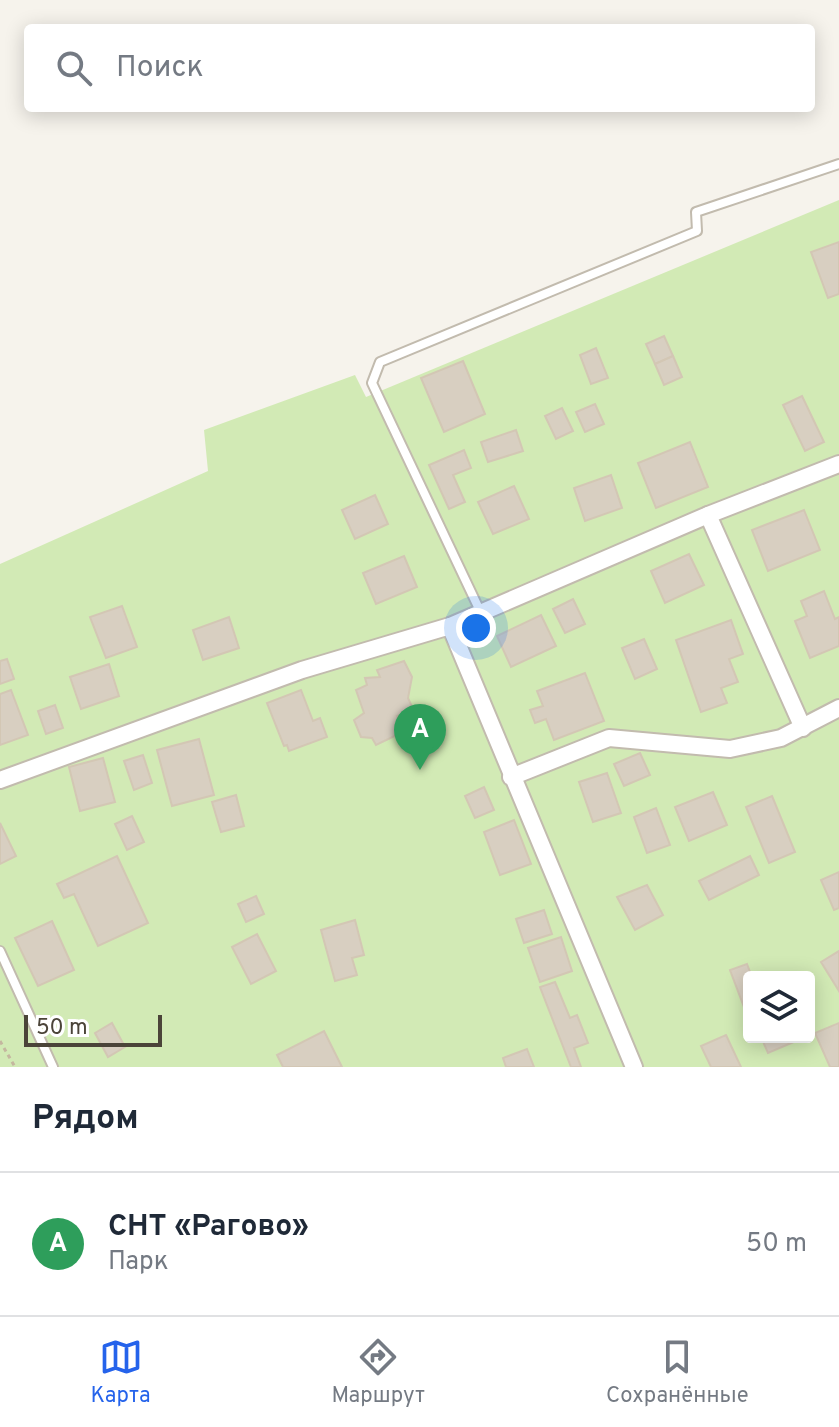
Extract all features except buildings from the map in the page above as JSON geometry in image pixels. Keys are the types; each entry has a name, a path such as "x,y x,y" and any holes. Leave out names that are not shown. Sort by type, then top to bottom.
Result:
{"street":[{"path":"0,780 302,670 450,626 708,515 839,464"},
{"path":"708,515 803,728"},
{"path":"450,626 634,1067"},
{"path":"511,777 609,738 730,749 781,738 839,708"}],"lane":[{"path":"481,613 372,383 380,362 697,231 696,212 839,164"},
{"path":"0,951 53,1067"}],"path":[{"path":"0,1041 15,1067"}],"green space":[{"path":"839,200 839,1067 0,1067 0,564 208,471 204,430 355,375 366,397"}],"place":[{"name":"СНТ «Рагово»","path":"420,770"}]}
